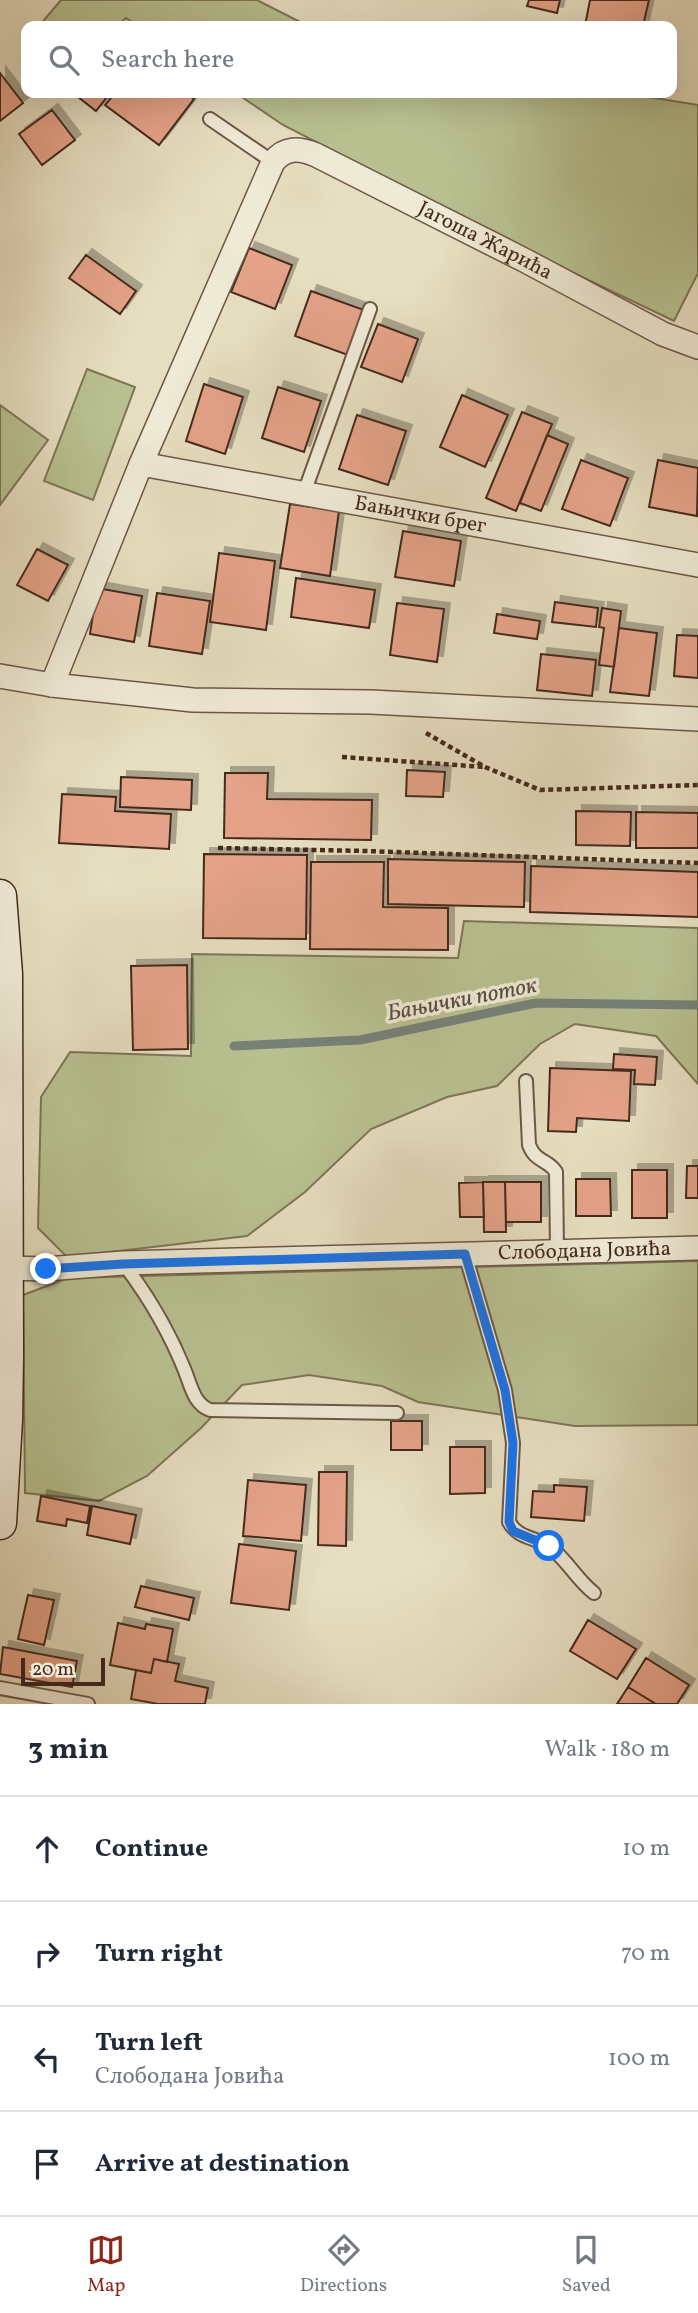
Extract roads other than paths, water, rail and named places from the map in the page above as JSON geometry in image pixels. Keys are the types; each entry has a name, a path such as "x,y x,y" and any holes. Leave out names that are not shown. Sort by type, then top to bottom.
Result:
{"main road":[{"path":"0,896 6,974 7,1268 0,1523"}],"street":[{"name":"Јагоша Жарића","path":"273,162 287,151 308,151 663,334 698,346"},
{"path":"51,685 141,464 273,162"},
{"name":"Бањички брег","path":"141,464 698,565"},
{"path":"0,676 51,685 193,700 371,702 698,719"},
{"name":"Слободана Јовића","path":"7,1268 46,1269 123,1264 698,1248"}],"lane":[{"path":"210,118 273,162"},
{"path":"304,493 370,309"},
{"path":"526,1082 529,1145 538,1160 552,1166 556,1172 557,1251"},
{"path":"465,1254 505,1390 513,1443 509,1522 513,1531 549,1546 594,1593"},
{"path":"123,1264 157,1311 172,1340 193,1394 203,1408 397,1413"},
{"path":"0,1688 88,1704"}],"waterway":[{"name":"Бањички поток","path":"234,1046 360,1040 536,1003 698,1005"}]}
